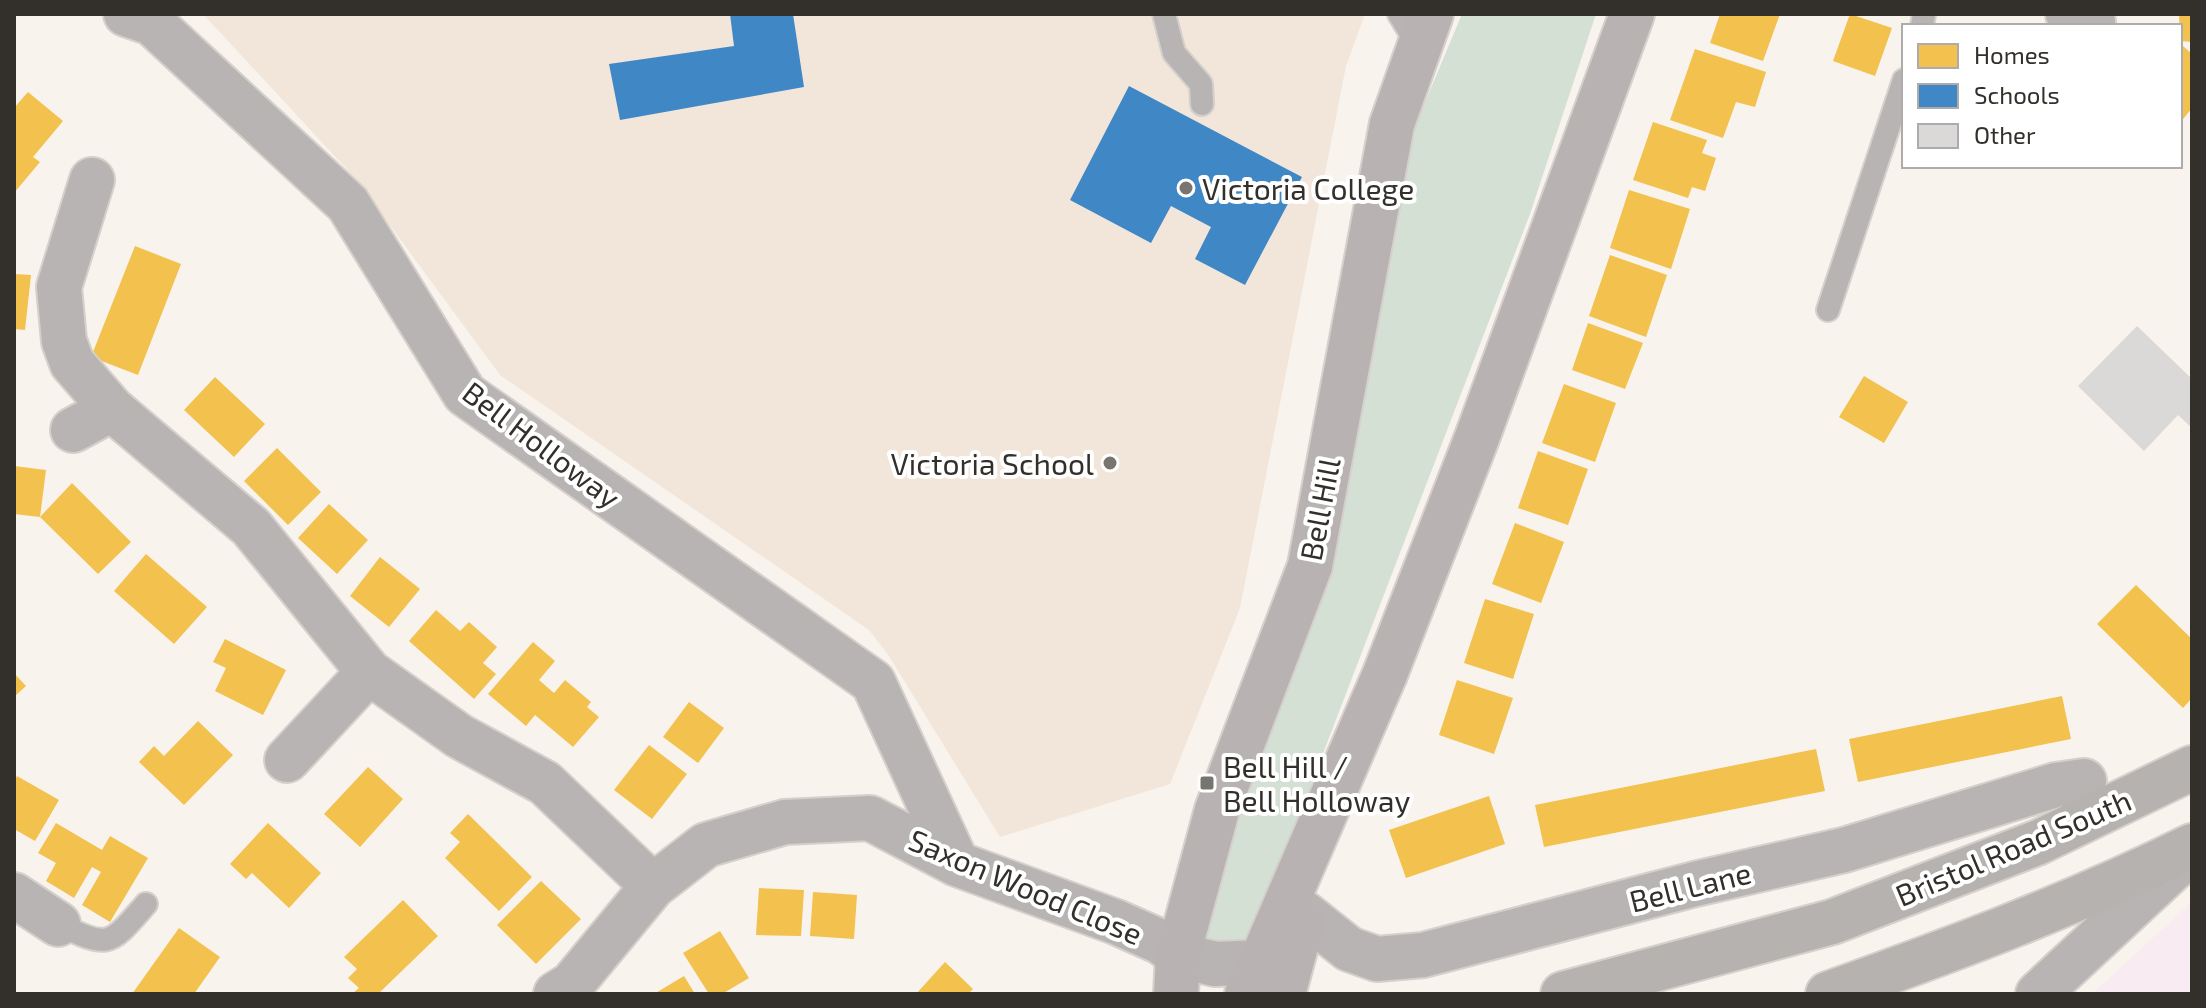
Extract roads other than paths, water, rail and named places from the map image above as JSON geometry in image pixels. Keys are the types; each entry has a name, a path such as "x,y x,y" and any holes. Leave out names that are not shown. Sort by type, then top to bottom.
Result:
{"highway":[{"name":"Bristol Road South","path":"1563,994 1832,922 2039,842 2192,768"},
{"path":"1832,922 1837,993 1977,939 2192,849"}],"main road":[{"path":"1264,983 1344,770 1385,674 1478,435 1632,14"},
{"name":"Bell Hill","path":"1177,974 1217,810 1310,566 1392,124 1416,25"},
{"path":"1264,983 1305,914 1344,770"}],"street":[{"name":"Bell Holloway","path":"126,14 152,23 348,204 465,394 873,682 957,864"},
{"path":"92,180 59,287 64,341 72,363 112,409 251,527 369,672 459,736 545,783 653,886"},
{"path":"73,430 112,409"},
{"path":"287,760 369,672"},
{"name":"Bell Lane","path":"1305,914 1349,949 1377,959 1423,955 1695,884 1844,850 2056,785 2084,781"},
{"name":"Saxon Wood Close","path":"556,994 572,984 653,886 706,845 785,822 870,818 957,864 1116,922 1161,942 1177,974 1215,964 1264,983"},
{"path":"2038,994 2192,849"},
{"path":"14,895 58,924"}],"lane":[{"path":"1164,14 1174,53 1201,84 1202,104"},
{"path":"1828,310 1902,86"},
{"path":"58,924 93,941 106,939 119,935 146,904"}],"place":[{"name":"Victoria College","path":"1186,188"},
{"name":"Victoria School","path":"1110,463"},
{"name":"Bell Hill / Bell Holloway","path":"1207,783"}]}
